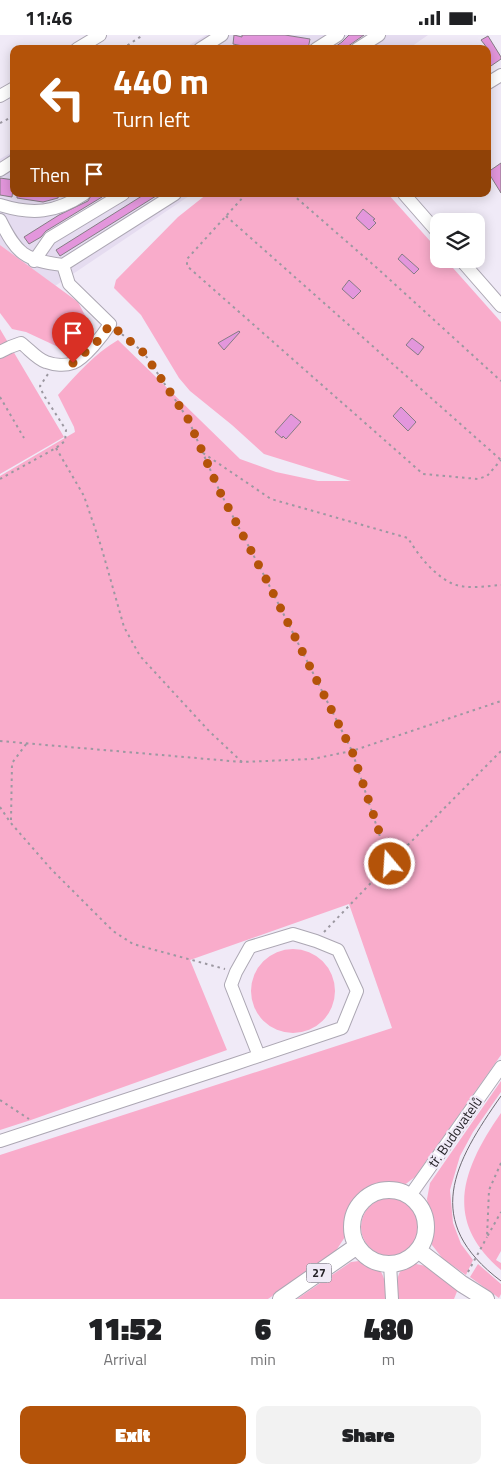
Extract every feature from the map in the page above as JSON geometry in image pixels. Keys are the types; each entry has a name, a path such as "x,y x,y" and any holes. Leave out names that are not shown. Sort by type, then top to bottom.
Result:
{"main road":[{"path":"381,1191 400,1192 409,1197 417,1203 425,1221 423,1241 418,1250 406,1260 390,1264 371,1260 357,1246 353,1237 353,1217 357,1208 371,1195 381,1191"},
{"name":"27","path":"281,1299 357,1246"},
{"path":"418,1250 462,1284 486,1299"}],"street":[{"path":"84,45 100,35"},
{"path":"206,45 222,35"},
{"path":"322,45 338,35"},
{"path":"363,45 379,35"},
{"path":"0,206 16,210 38,211 57,209 79,197"},
{"path":"34,261 50,238 118,197"},
{"path":"0,219 10,241 19,251 34,261 63,265 170,197"},
{"path":"407,197 430,224"},
{"path":"0,352 21,343 44,361 60,365 73,363 101,338 110,324 69,284 63,265"},
{"path":"468,268 501,306"},
{"path":"0,1141 259,1056 342,1028 357,991 338,950 293,934 250,947 231,985 259,1056"},
{"name":"tř. Budovatelů","path":"409,1197 501,1067"},
{"path":"390,1264 392,1299"}],"path":[{"path":"128,45 143,35"},
{"path":"226,215 501,460 487,476 478,479 423,473 187,266 187,259 226,215 243,197"},
{"path":"295,197 501,381"},
{"path":"110,324 144,353 188,419 220,492 352,751 390,864"},
{"path":"0,479 56,448 65,441 66,430 40,386 45,376 60,365"},
{"path":"0,397 24,438"},
{"path":"56,448 84,497 101,546 124,627 140,656 209,731 242,762"},
{"path":"203,453 272,499 408,538 416,552 451,583 470,586 501,585"},
{"path":"0,741 242,762 312,759 352,751 501,701"},
{"path":"10,822 12,763 27,743"},
{"path":"316,941 350,903 501,751"},
{"path":"0,807 10,822 51,869 113,931 133,944 236,972"},
{"path":"0,1100 31,1120 36,1129"},
{"path":"487,1237 489,1190 501,1163"},
{"path":"462,1284 501,1212"}],"shaded area":[{"path":"206,35 428,35 414,45 190,45"},
{"path":"10,153 10,197 188,197 55,286 0,245 0,159"},
{"path":"203,197 391,197 430,241 430,268 453,268 501,322 501,1055 415,1177 403,1186 381,1186 367,1194 355,1204 345,1237 335,1252 268,1299 0,1299 0,1155 392,1028 349,904 190,960 227,1050 0,1130 0,476 75,432 58,395 93,358 118,340 240,459 276,472 318,481 351,481 264,454 190,391 179,378 141,315 114,288 116,280 178,217"},
{"path":"0,245 78,302 92,329 69,352 26,332 12,329 0,313"},
{"path":"0,329 64,437 0,474"},
{"path":"293,949 309,952 323,961 332,975 335,991 332,1007 323,1021 309,1030 293,1033 277,1030 263,1021 254,1007 251,991 254,975 263,961 277,952"},
{"path":"501,1081 501,1092 473,1132 460,1156 450,1190 453,1223 461,1244 473,1260 466,1275 443,1259 432,1245 431,1221 427,1199 430,1183"},
{"path":"501,1113 501,1251 496,1260 501,1263 501,1270 483,1251 471,1232 465,1213 465,1193 469,1174 477,1154"},
{"path":"390,1198 401,1200 414,1211 419,1227 417,1238 406,1251 390,1256 379,1254 366,1243 361,1227 363,1216 374,1203"},
{"path":"359,1261 374,1265 382,1273 387,1299 297,1299 351,1262"},
{"path":"411,1263 426,1266 458,1289 454,1299 398,1299 397,1283 399,1273"},
{"path":"478,1264 501,1284 499,1298 470,1277"}],"building":[{"path":"234,35 242,37 242,35 285,35 310,39 309,45 233,44"},
{"path":"349,35 364,35 350,45 338,45"},
{"path":"488,36 501,57 491,66 491,45 485,45 481,40"},
{"path":"501,163 501,193 491,177 491,170"},
{"path":"0,178 10,179 10,197 0,195"},
{"path":"17,197 58,197 43,202"},
{"path":"90,197 102,197 46,231 41,237 29,244 24,237 59,215 88,201"},
{"path":"140,197 154,197 60,256 56,250"},
{"path":"363,209 375,219 373,220 376,223 369,230 356,218"},
{"path":"402,254 419,269 414,274 398,259"},
{"path":"349,280 361,291 353,299 342,289"},
{"path":"240,332 224,350 218,343"},
{"path":"412,338 424,347 418,355 406,345"},
{"path":"401,407 416,422 408,431 393,416"},
{"path":"291,414 301,422 286,439 283,436 282,438 275,432"}],"tram line":[{"path":"501,1096 470,1145 459,1168 453,1191 453,1214 461,1236 476,1259 501,1281"}],"route":[{"path":"73,363 101,338 110,324 144,353 188,419 220,492 352,751 390,864"}]}
